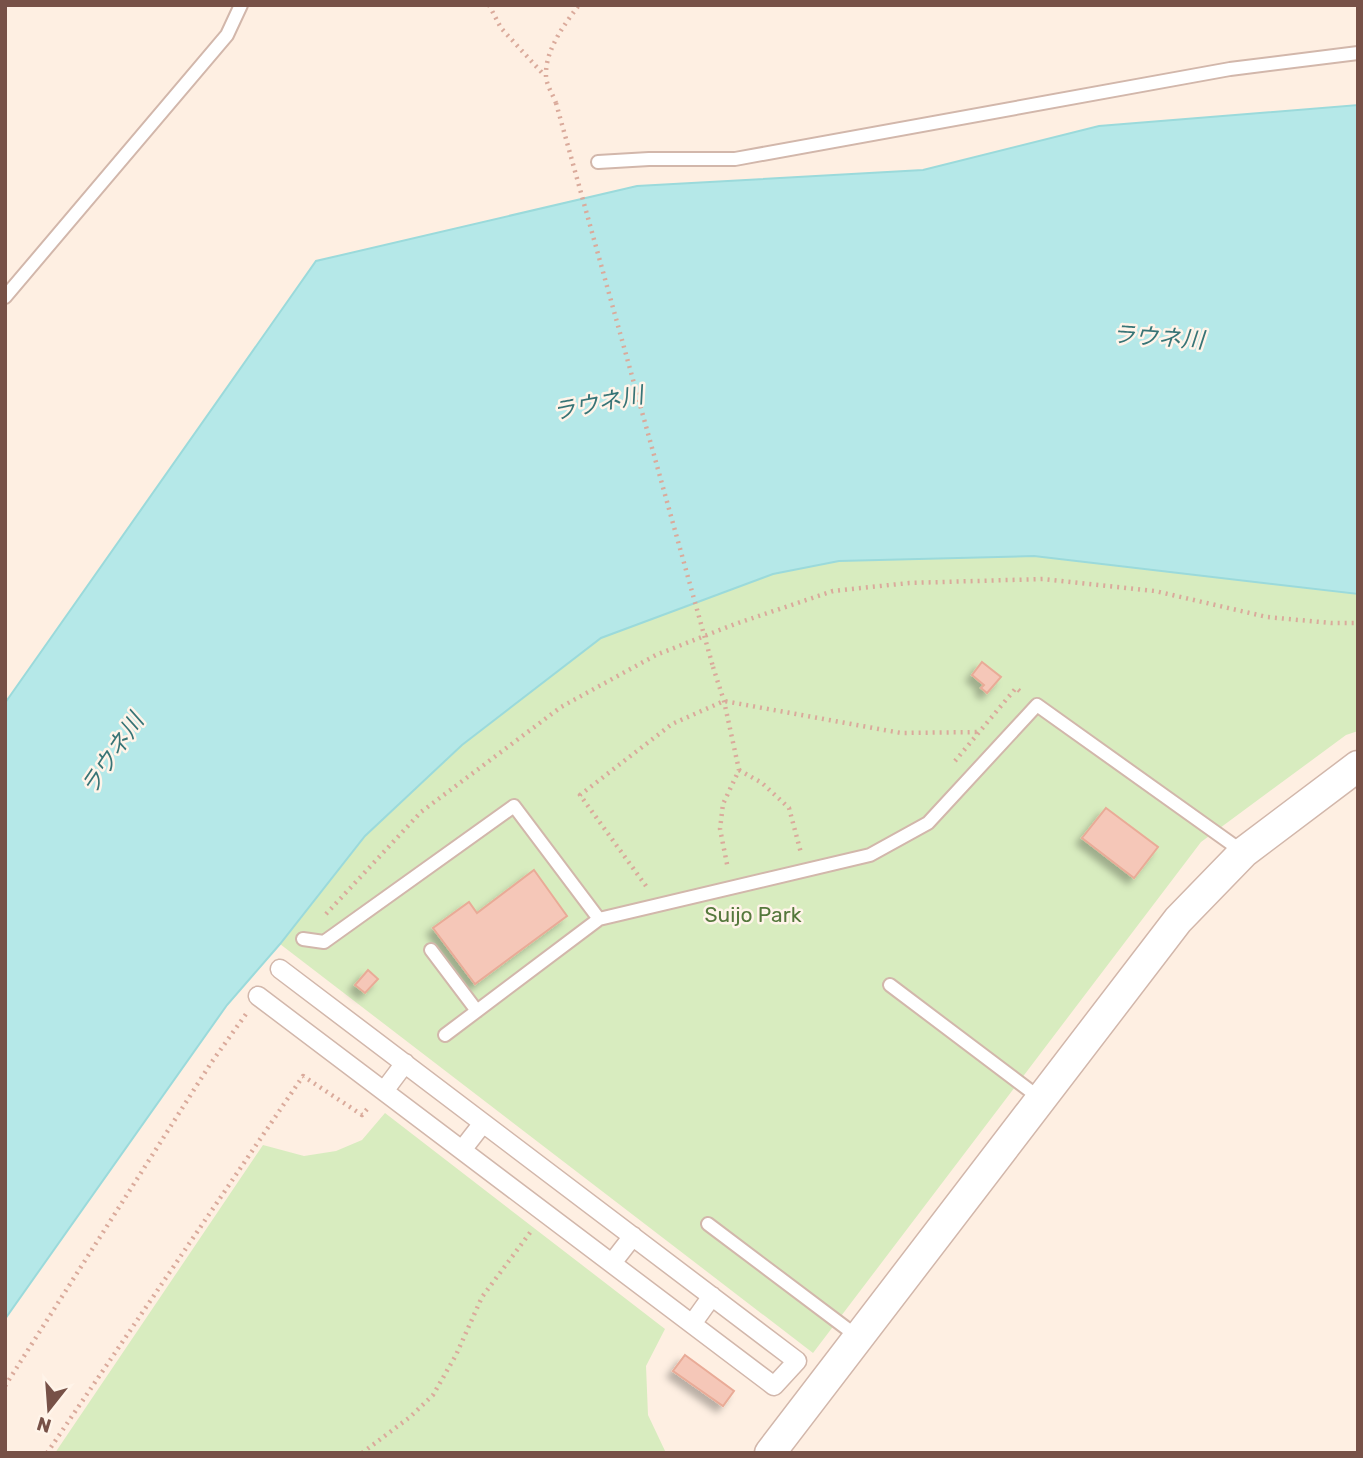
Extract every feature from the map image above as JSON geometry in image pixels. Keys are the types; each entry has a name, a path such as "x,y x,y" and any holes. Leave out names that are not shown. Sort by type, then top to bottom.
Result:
{"street":[{"path":"770,1453 1178,920 1244,852 1358,766"},
{"path":"258,996 774,1386 797,1361 280,969"},
{"path":"384,1091 405,1063"},
{"path":"462,1150 483,1123"},
{"path":"612,1263 633,1236"},
{"path":"692,1324 712,1296"}],"lane":[{"path":"5,297 227,36 241,5"},
{"path":"598,162 735,159 1230,69 1358,53"},
{"path":"445,1035 599,919 870,855 928,823 1037,705 1244,852"},
{"path":"303,939 324,942 514,806 599,919"},
{"path":"431,950 477,1011"},
{"path":"890,985 1041,1099"},
{"path":"708,1224 858,1338"}],"path":[{"path":"489,5 501,28 546,77 556,103 724,701 739,770 723,804 720,830 728,869"},
{"path":"546,77 551,52 561,29 579,5"},
{"path":"303,939 421,812 561,708 656,655 735,624 833,591 909,583 1043,579 1155,591 1267,617 1331,624 1358,623"},
{"path":"948,770 1016,688 1037,705"},
{"path":"656,884 645,886 580,795 672,724 724,701 901,733 980,732"},
{"path":"739,770 762,783 789,808 801,853"},
{"path":"789,856 814,850"},
{"path":"716,871 740,866"},
{"path":"5,1386 211,1063 258,996"},
{"path":"47,1453 303,1076 362,1115 384,1091"},
{"path":"362,1453 410,1417 433,1395 456,1355 482,1297 545,1213"}],"green space":[{"name":"Suijo Park","path":"1034,556 1358,594 1358,731 1346,735 1201,842 813,1353 280,944 365,836 462,745 601,638 773,574 839,561"},
{"path":"385,1113 665,1329 646,1366 648,1415 666,1453 55,1453 263,1145 304,1156 336,1151 362,1140"}],"water":[{"name":"ラウネ川","path":"1358,105 1358,594 1034,556 839,561 773,574 601,638 462,745 365,836 280,944 227,1005 5,1319 5,703 316,261 637,186 923,170 1099,126"}],"building":[{"path":"982,662 1001,677 987,693 981,688 984,685 972,675"},
{"path":"1106,808 1158,847 1134,878 1082,838"},
{"path":"534,870 567,916 475,984 433,928 469,902 477,913"},
{"path":"368,970 378,979 365,993 355,985"},
{"path":"685,1355 734,1391 723,1406 673,1371"}]}
